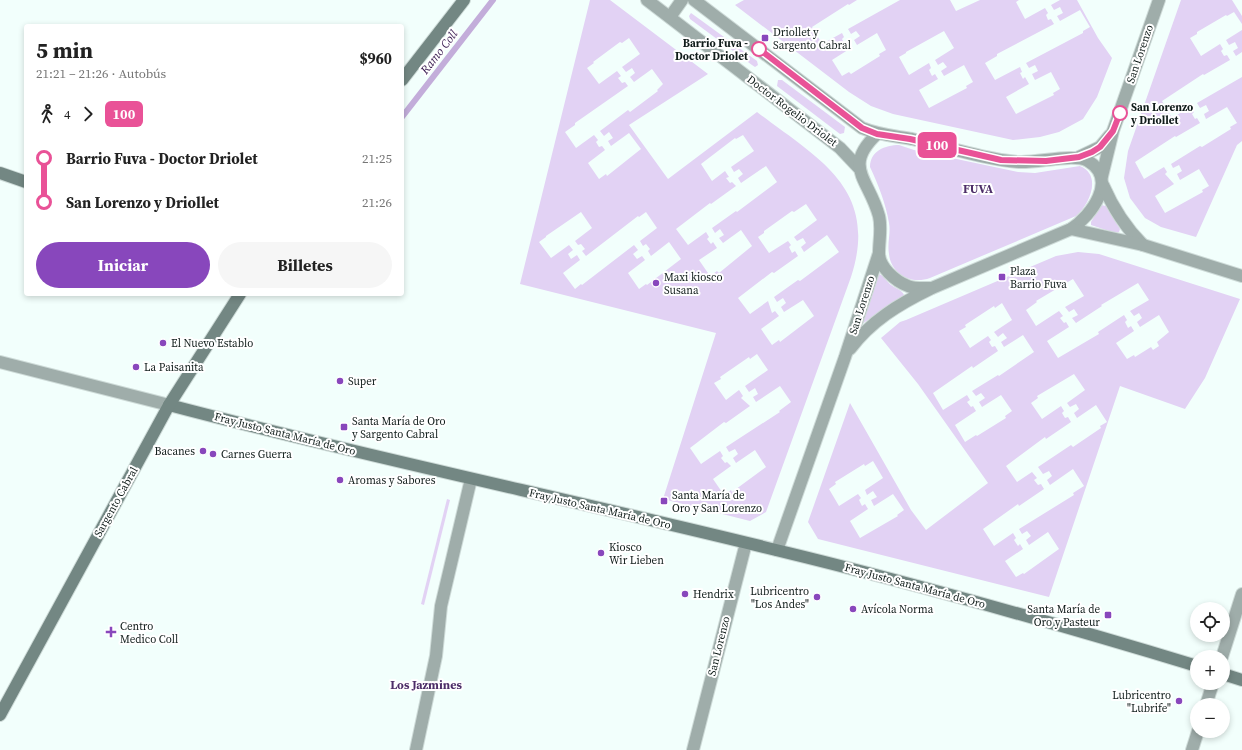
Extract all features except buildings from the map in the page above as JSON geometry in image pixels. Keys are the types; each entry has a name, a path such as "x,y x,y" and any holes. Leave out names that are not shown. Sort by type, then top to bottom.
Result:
{"main road":[{"path":"404,77 464,0"},
{"path":"0,173 24,181"},
{"name":"Sargento Cabral","path":"0,715 169,405 239,296"},
{"name":"Fray Justo Santa María de Oro","path":"169,405 471,479 777,550 951,595 1190,664"},
{"path":"1230,676 1242,680"}],"street":[{"name":"Doctor Rogelio Driolet","path":"647,0 840,148 858,167 870,192 880,220 879,254"},
{"path":"670,17 682,0"},
{"path":"694,0 862,128 877,134 859,157 858,167"},
{"name":"San Lorenzo","path":"845,357 867,329 881,317 911,298 1071,229 1090,213 1102,180 1113,131 1159,0"},
{"name":"San Lorenzo","path":"877,134 910,139 1001,160 1046,161 1079,157 1100,147 1113,131"},
{"path":"1079,157 1089,162 1102,180 1119,217 1126,228 1143,245"},
{"path":"1071,229 1143,245 1242,276"},
{"path":"879,254 883,267 900,283 909,287 932,288"},
{"name":"San Lorenzo","path":"777,550 845,357 879,254"},
{"name":"Fray Justo Santa María de Oro","path":"0,362 169,405"},
{"path":"416,750 436,656 441,606 471,479"},
{"name":"San Lorenzo","path":"693,750 746,543"},
{"path":"1224,650 1242,594"},
{"path":"1192,750 1196,738"}],"shaded area":[{"path":"590,0 610,0 708,74 629,125 668,179 757,112 821,161 837,178 850,198 857,220 858,246 851,277 766,512 750,521 663,499 716,333 520,284","holes":["629,38 640,54 622,67 626,72 632,68 635,73 630,77 634,82 652,69 663,84 657,90 658,91 630,112 628,110 600,131 604,136 609,132 613,138 608,141 611,146 629,133 641,149 607,176 606,174 599,179 588,163 605,150 602,146 599,147 596,142 598,140 594,135 576,148 565,132 575,125 575,123 628,86 625,82 622,83 618,78 621,76 617,71 599,84 587,68 620,42 622,43","743,135 754,151 731,167 734,172 739,169 743,174 738,178 741,183 766,166 777,182 737,212 736,211 712,228 715,233 720,229 724,235 719,238 723,243 741,230 752,246 719,273 717,271 710,276 699,260 717,248 713,242 711,244 707,239 709,237 706,232 688,245 676,229 710,203 711,204 736,186 732,182 730,183 726,178 729,177 725,171 712,181 701,164 735,138 736,139","806,204 817,220 794,237 797,241 803,238 806,243 801,247 804,252 827,235 839,252 800,281 798,280 774,297 777,302 783,298 786,303 781,307 784,312 803,300 814,316 780,342 779,340 772,345 761,329 779,316 775,311 772,313 768,301 750,314 738,298 772,272 774,273 798,256 795,251 792,253 789,247 791,245 788,241 769,253 758,237 792,211 794,212","581,212 592,228 575,241 578,245 581,244 585,249 582,251 586,256 638,216 639,217 646,212 657,228 640,241 643,246 646,244 650,249 648,251 651,256 669,242 681,259 647,285 646,284 639,289 628,273 645,260 642,256 637,259 633,254 638,250 634,245 575,289 563,273 580,260 577,255 571,259 568,254 573,250 569,245 551,258 539,242","757,354 768,370 745,386 749,392 755,388 758,394 753,397 756,402 780,386 791,402 779,411 780,412 726,447 729,452 735,449 738,454 733,458 736,463 755,450 766,467 732,492 731,490 724,495 713,479 731,466 727,462 725,463 721,458 723,456 720,451 701,464 690,448 724,422 726,423 750,406 741,398 743,396 739,390 726,400 714,383 721,379 720,377 749,357 750,359"]},
{"path":"744,0 857,0 849,5 848,4 812,27 822,44 842,33 844,37 842,39 845,45 848,43 851,48 832,60 842,76 849,72 851,74 880,56 879,54 886,50 877,33 857,45 854,40 860,36 856,31 851,34 848,29 900,0 950,0 956,11 980,0 1019,0 1016,2 1025,19 1045,8 1048,13 1046,15 1048,20 1051,19 1054,24 997,54 997,56 985,63 995,80 1020,67 1022,72 1020,73 1023,79 1025,77 1029,84 1006,97 1016,114 1054,95 1053,93 1060,89 1051,72 1035,80 1032,74 1038,71 1035,65 1029,68 1026,63 1083,33 1083,31 1090,27 1080,10 1060,21 1057,16 1063,13 1060,7 1054,10 1051,5 1060,0 1077,0 1098,38 1112,58 1097,97 1083,119 1059,132 1040,137 1013,140 893,114 871,106 849,92 735,5","holes":["944,31 954,48 935,60 938,65 943,62 947,67 941,71 944,76 964,65 973,82 966,86 967,88 929,108 919,90 938,79 935,74 932,76 929,70 931,68 929,63 909,75 899,57"]},
{"path":"1181,0 1232,0 1242,16 1242,24 1234,12 1197,32 1197,34 1190,38 1201,56 1220,44 1223,49 1221,51 1224,56 1227,55 1230,60 1204,75 1203,74 1162,101 1172,118 1190,107 1194,112 1192,114 1195,119 1197,118 1200,123 1176,137 1175,136 1135,162 1144,179 1164,167 1167,172 1165,174 1174,184 1155,196 1165,213 1203,192 1202,190 1209,186 1199,169 1180,180 1177,174 1182,171 1179,165 1173,168 1171,164 1231,129 1230,127 1237,123 1227,107 1206,119 1204,114 1209,111 1206,105 1200,108 1197,103 1242,77 1242,141 1237,145 1196,237 1161,227 1145,218 1130,198 1124,178 1128,151"},
{"path":"691,13 757,61 758,65 755,67 752,65 690,19 689,16"},
{"path":"1242,30 1242,52 1236,56 1233,51 1238,48 1235,42 1229,45 1226,40"},
{"path":"778,80 782,80 845,127 844,133 840,134 777,86"},
{"path":"899,145 914,150 1018,172 1035,173 1080,166 1087,170 1091,176 1092,190 1086,204 1076,216 930,278 923,280 909,279 898,272 891,261 889,250 888,216 870,167 875,153 889,146"},
{"path":"1101,205 1106,206 1120,229 1119,232 1115,233 1091,225 1091,222"},
{"path":"1078,252 1099,254 1240,299 1205,378 1185,409 1120,386 1049,597 818,539 808,522 850,403 911,510 926,530 988,483 918,384 881,338 900,322 1056,256","holes":["1073,279 1084,296 1065,307 1069,312 1074,309 1078,315 1072,318 1076,323 1102,306 1101,305 1138,283 1149,300 1130,311 1134,316 1139,313 1142,318 1137,322 1140,327 1159,315 1169,332 1157,342 1159,346 1153,350 1151,347 1135,357 1134,355 1127,359 1116,343 1134,331 1131,326 1128,328 1125,322 1127,320 1124,315 1098,332 1099,334 1058,358 1047,341 1069,327 1066,322 1064,323 1060,318 1063,316 1059,311 1036,326 1026,310 1037,302 1036,301","1002,303 1012,320 994,332 998,337 1003,333 1007,338 1001,342 1004,347 1023,335 1034,352 999,376 998,375 972,391 976,396 981,393 985,398 979,402 982,407 1001,395 1012,411 1005,416 1006,418 965,442 955,425 976,411 973,406 971,407 967,402 970,400 967,395 943,410 933,393 972,366 973,368 998,351 995,346 992,347 989,342 991,340 988,336 970,348 959,331 966,327 965,325 994,306 995,308","1074,374 1085,390 1067,403 1070,407 1076,404 1079,409 1074,413 1077,418 1096,405 1107,422 1100,426 1101,428 1073,447 1071,445 1038,467 1043,474 1049,471 1052,476 1047,480 1050,485 1073,469 1084,486 1073,493 1074,495 1019,529 1022,534 1027,531 1031,536 1026,540 1029,545 1048,532 1059,549 1024,574 1023,573 1016,577 1005,561 1023,549 1020,544 1018,546 1014,540 1016,538 1013,533 994,546 983,529 1018,504 1019,506 1044,489 1041,484 1038,485 1034,480 1037,478 1032,472 1017,482 1006,466 1045,437 1046,439 1071,422 1068,417 1065,418 1062,413 1064,411 1061,406 1042,419 1031,403 1038,398 1037,396","873,461 883,478 865,490 867,495 873,491 877,497 871,500 874,506 893,494 904,510 897,515 898,516 860,538 850,521 868,509 865,504 862,506 859,500 861,498 858,494 839,506 829,489 836,484 835,482 864,464 865,466"]},
{"path":"878,274 891,285 900,290 904,295 862,324"},
{"path":"447,499 450,500 424,605 421,604"}],"waterway":[{"name":"Ramo Coll","path":"404,114 493,0"}],"bus line":[{"name":"100","path":"759,49 862,128 877,134 910,139 1001,160 1022,162 1046,161 1079,157 1092,152 1100,147 1113,131 1120,113"}],"place":[{"name":"Driollet y Sargento Cabral","path":"765,38"},
{"name":"Barrio Fuva - Doctor Driolet","path":"759,49"},
{"name":"San Lorenzo y Driollet","path":"1120,113"},
{"name":"Plaza Barrio Fuva","path":"1002,277"},
{"name":"Maxi kiosco Susana","path":"656,283"},
{"name":"El Nuevo Establo","path":"163,343"},
{"name":"La Paisanita","path":"136,367"},
{"name":"Super","path":"340,381"},
{"name":"Santa María de Oro y Sargento Cabral","path":"344,427"},
{"name":"Bacanes","path":"203,451"},
{"name":"Carnes Guerra","path":"213,454"},
{"name":"Aromas y Sabores","path":"340,480"},
{"name":"Santa María de Oro y San Lorenzo","path":"664,501"},
{"name":"Kiosco Wir Lieben","path":"601,553"},
{"name":"Hendrix","path":"685,594"},
{"name":"Lubricentro \"Los Andes\"","path":"817,597"},
{"name":"Avícola Norma","path":"853,609"},
{"name":"Santa María de Oro y Pasteur","path":"1108,615"},
{"name":"Centro Medico Coll","path":"111,632"},
{"name":"Lubricentro \"Lubrife\"","path":"1179,701"}],"district":[{"name":"FUVA","path":"978,189"},
{"name":"Los Jazmines","path":"426,685"}]}
